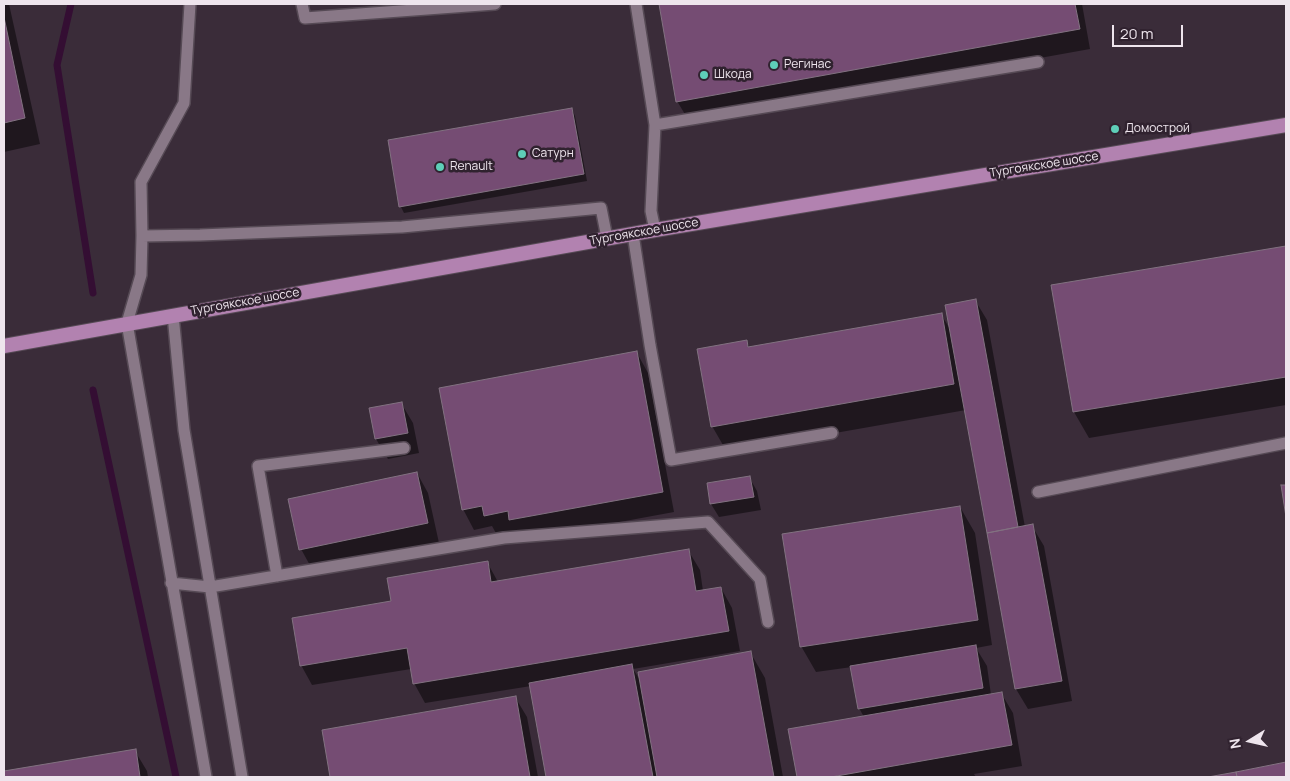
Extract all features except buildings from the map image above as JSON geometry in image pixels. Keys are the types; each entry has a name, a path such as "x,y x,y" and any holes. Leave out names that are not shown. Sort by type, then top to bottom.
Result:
{"main road":[{"name":"Тургоякское шоссе","path":"4,346 607,238 1286,125"}],"lane":[{"path":"190,4 184,103 141,182 141,275 127,323 206,777"},
{"path":"302,4 304,18 494,4"},
{"path":"636,4 655,125 651,211 655,230"},
{"path":"655,125 1038,62"},
{"path":"142,236 402,227 601,208 607,238"},
{"path":"633,234 650,345 671,460 832,433"},
{"path":"173,315 184,430 242,777"},
{"path":"1038,492 1286,444"},
{"path":"277,576 258,466 404,448"},
{"path":"171,583 210,587 504,538 708,522 760,579 768,622"}],"waterway":[{"path":"71,4 57,65 93,293"},
{"path":"93,390 176,777"}],"place":[{"name":"Регинас","path":"774,65"},
{"name":"Шкода","path":"704,75"},
{"name":"Домострой","path":"1115,129"},
{"name":"Сатурн","path":"522,154"},
{"name":"Renault","path":"440,167"}]}
